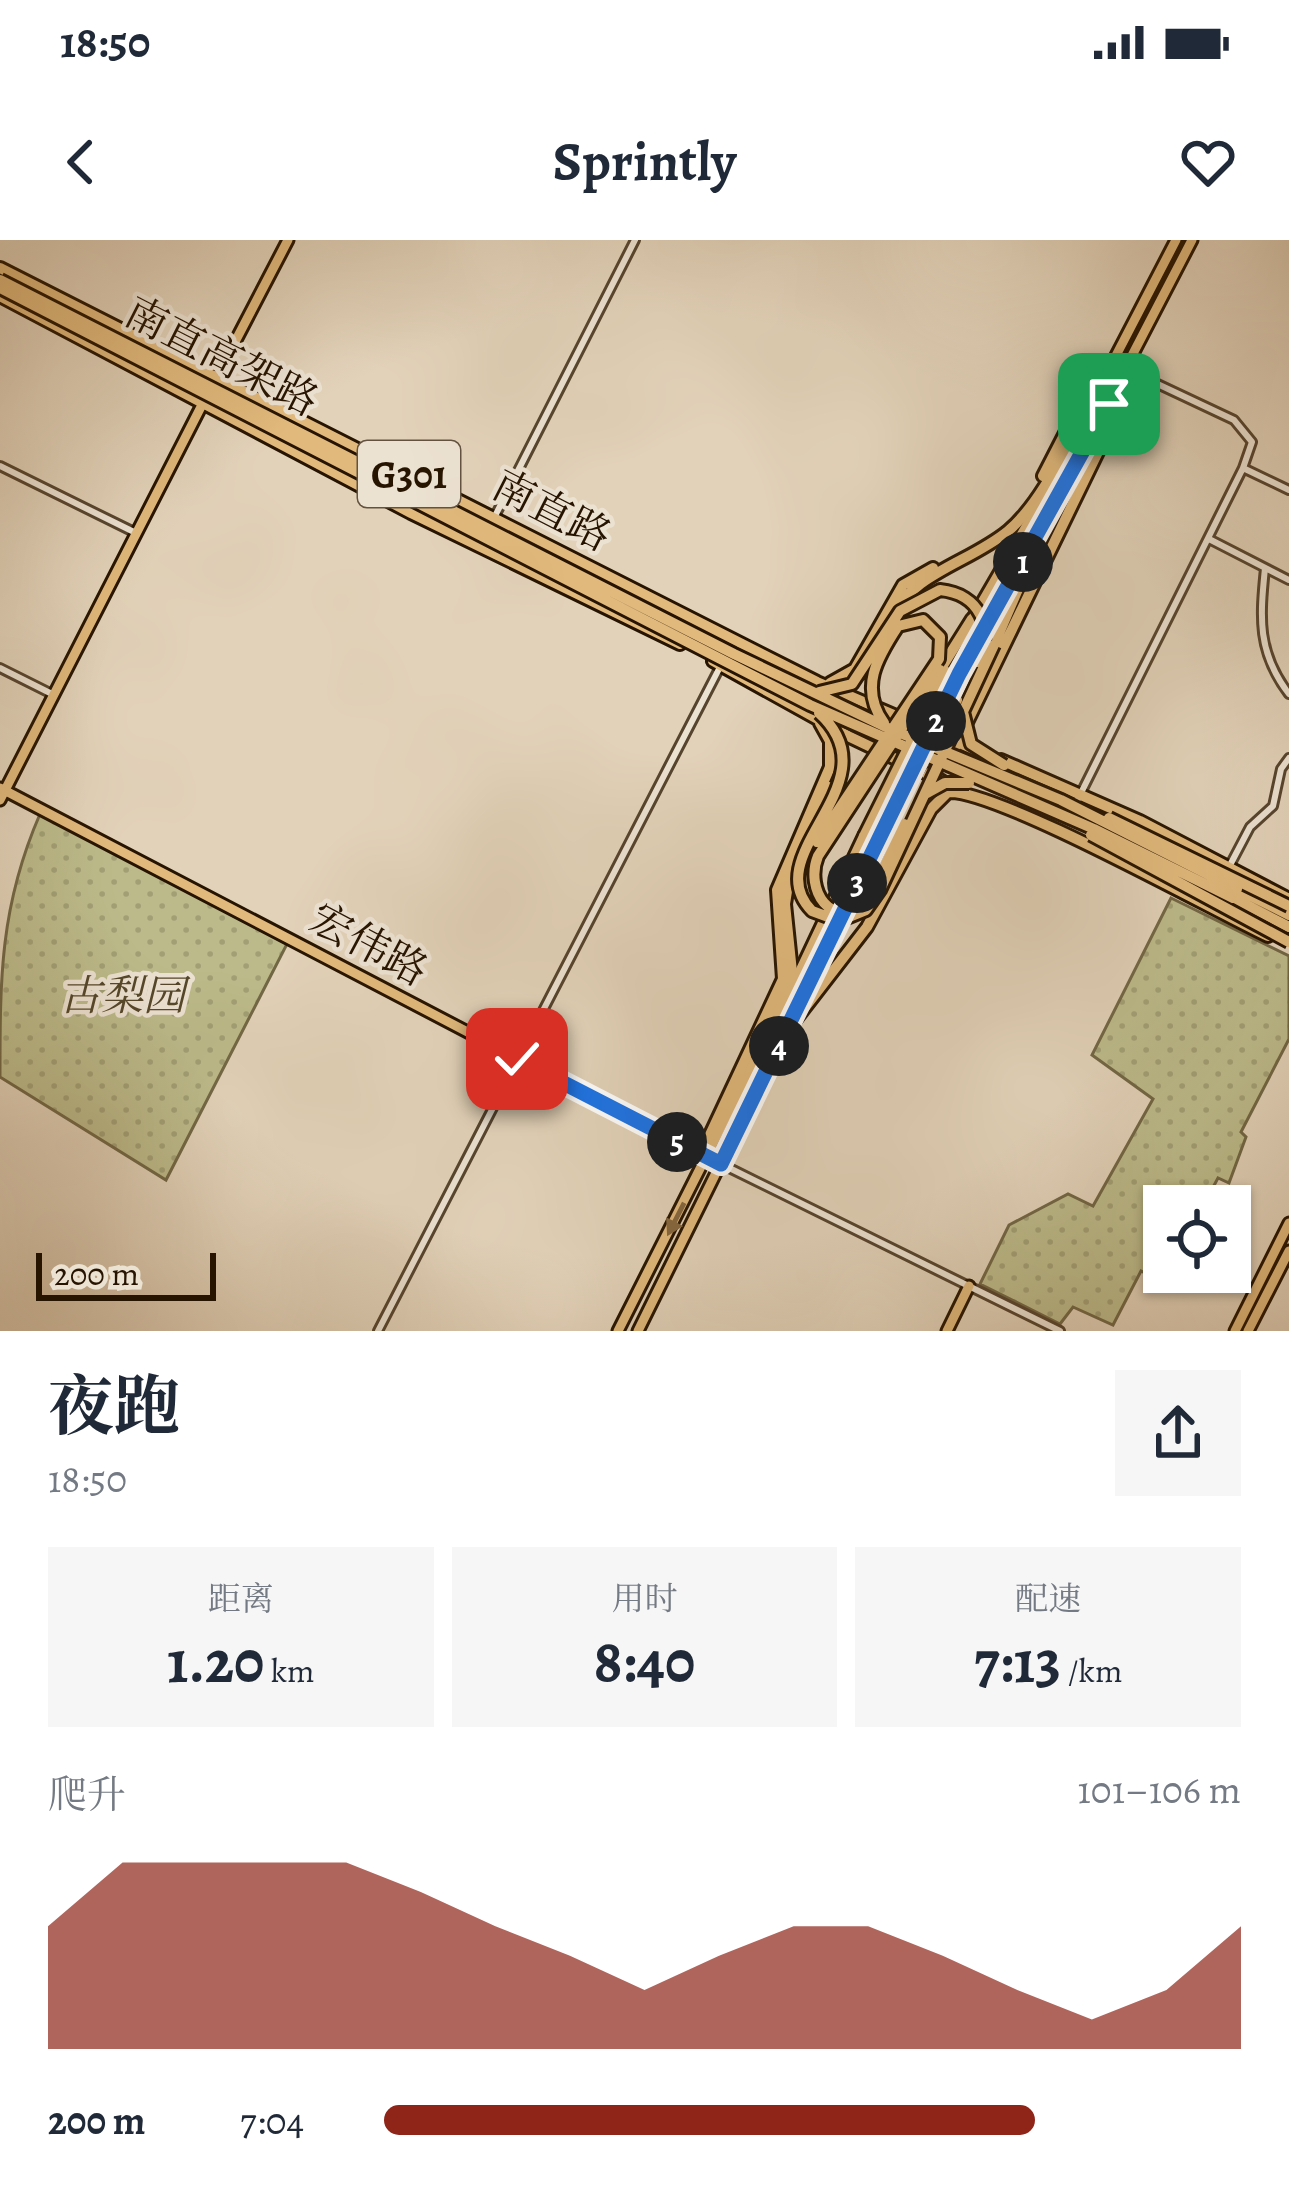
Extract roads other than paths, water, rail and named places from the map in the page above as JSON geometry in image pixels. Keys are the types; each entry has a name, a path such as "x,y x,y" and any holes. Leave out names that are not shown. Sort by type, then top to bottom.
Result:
{"highway":[{"name":"南直路","path":"0,268 522,530 812,697"},
{"name":"南直路","path":"0,288 418,514 812,697"},
{"name":"南直高架路","path":"0,288 728,660"},
{"path":"1021,519 1078,408 1120,366"},
{"path":"812,697 842,748 842,779 801,862 798,883 812,910 839,921 866,910 880,890 1112,422 1120,366"},
{"path":"812,697 857,680 914,586 971,557 1021,519 1069,447"},
{"path":"418,514 774,686 812,697 1229,867 1289,903"},
{"path":"786,1032 867,927 945,786 968,706 1046,524"},
{"path":"522,530 536,542 737,646 812,697 989,787"},
{"path":"812,697 848,678 903,585 1006,532"},
{"path":"884,827 921,770 986,638 974,604 952,591 922,595 888,624"},
{"path":"972,619 943,671 818,856 812,870 816,894 835,909 857,905 920,798 945,783 1068,800 1289,903"},
{"path":"786,891 939,659 940,637 922,620 898,626 872,675 870,696 888,728"},
{"path":"728,660 778,673"},
{"path":"728,660 774,686"},
{"path":"812,697 850,737 945,786 1061,833 1289,944"},
{"path":"704,1155 783,979 777,890 832,755 812,697"},
{"name":"G301","path":"812,697 1002,762"},
{"path":"968,706 966,737 981,754 1289,927"},
{"path":"766,1039 792,972 786,891 842,748"},
{"path":"1068,800 1289,916"},
{"path":"1068,800 1128,858 1289,944"}],"main road":[{"path":"2,793 289,240"},
{"path":"638,1331 822,966 877,840 959,674 1046,524 1176,240"},
{"path":"972,619 1032,523 1069,447 1192,240"},
{"path":"618,1331 766,1039 943,671"},
{"name":"宏伟路","path":"2,793 704,1155"},
{"path":"1234,1331 1289,1223"},
{"path":"1248,1331 1289,1250"},
{"path":"949,1331 971,1287"}],"street":[{"path":"494,518 635,240"},
{"path":"1061,833 1068,800 1209,539 1252,442 1246,429 1120,366"},
{"path":"0,466 136,533"},
{"path":"1243,468 1289,490"},
{"path":"1209,539 1289,580"},
{"path":"1264,568 1261,638 1273,671 1289,694"},
{"path":"378,1331 728,660"},
{"path":"0,668 54,695"},
{"path":"1229,867 1250,826 1273,806 1281,769 1289,758"},
{"path":"704,1155 1060,1331"}],"park label":[{"name":"古梨园","path":"122,995"}]}
